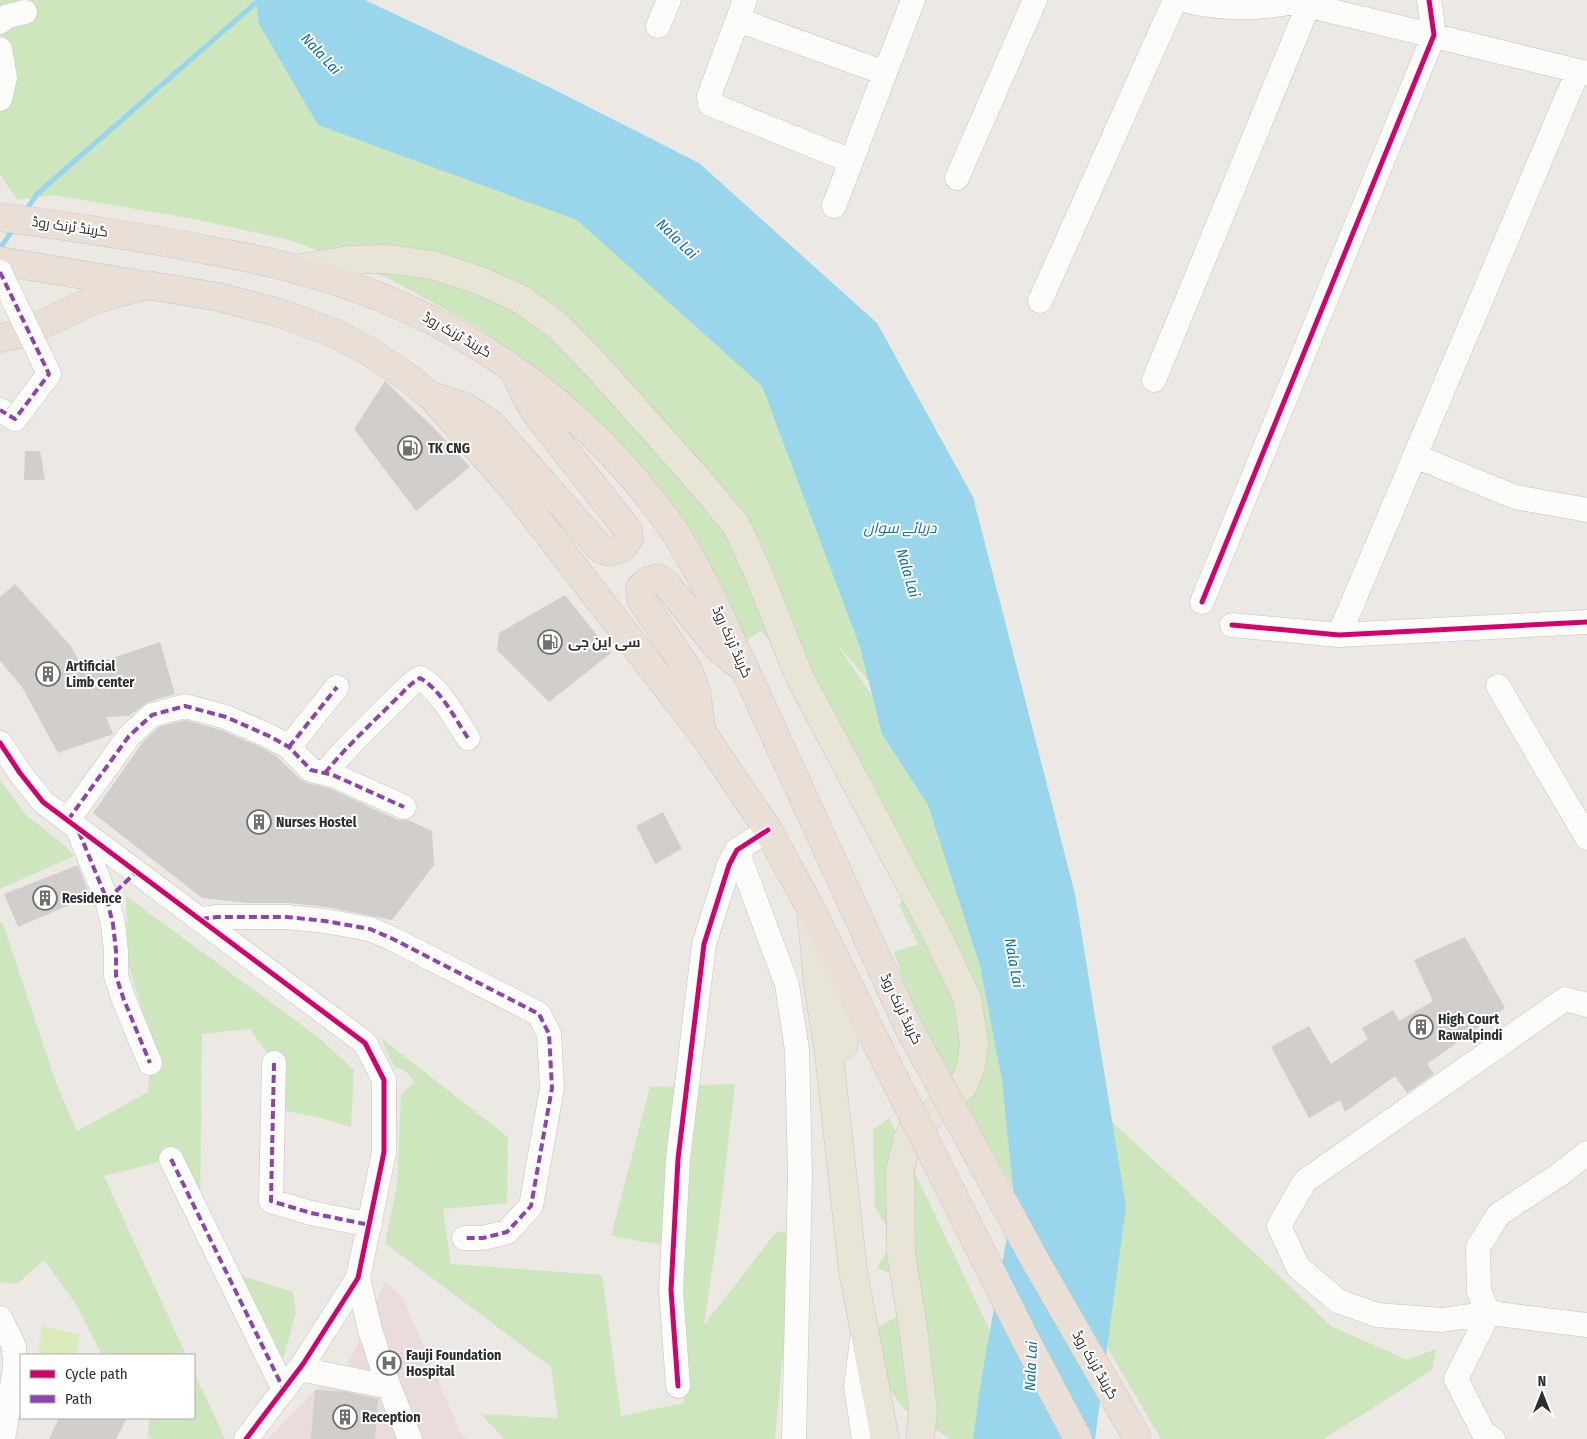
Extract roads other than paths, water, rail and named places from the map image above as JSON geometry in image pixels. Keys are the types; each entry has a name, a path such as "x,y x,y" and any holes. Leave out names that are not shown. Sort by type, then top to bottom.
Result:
{"highway":[{"name":"گرینڈ ٹرنک روڈ","path":"2,217 135,236 240,256 295,269 368,292 424,315 471,340 560,404 634,478 669,523 695,565 720,613 908,1026 1036,1262 1138,1439"},
{"path":"0,261 147,285 236,302 280,313 325,330 370,352 406,376 431,396 512,487 703,734 768,830 811,909 1022,1333 1078,1439"},
{"path":"0,338 24,333 96,299 147,285"},
{"path":"431,396 466,407 491,424 601,549 609,552 622,548 629,538 628,530 538,416 525,395 515,370"},
{"path":"703,734 696,690 688,670 641,599 640,588 648,581 658,578 666,584 718,649 744,668"}],"main road":[{"path":"295,269 349,260 386,259 432,265 481,281 522,300 557,325 588,357 702,484 736,525 757,570 799,676 930,923 967,998 974,1043 971,1066 964,1086 911,1133 900,1170 901,1254 924,1409 920,1439"},
{"path":"811,909 818,985 829,1055 853,1271 885,1439"},
{"path":"838,964 855,1175 873,1290 904,1439"}],"street":[{"path":"658,26 669,0"},
{"path":"834,206 913,0"},
{"path":"957,178 1036,0"},
{"path":"1040,301 1175,0"},
{"path":"1184,0 1219,7 1299,2 1583,72 1339,635"},
{"path":"1202,602 1434,35 1429,0"},
{"path":"1154,380 1299,2"},
{"path":"851,161 710,104 709,96 742,10 885,73"},
{"path":"0,22 8,16 25,12"},
{"path":"0,49 5,78 0,99"},
{"path":"0,272 48,374 8,414"},
{"path":"1415,456 1515,498 1587,510"},
{"path":"1232,625 1339,635 1587,622"},
{"path":"325,773 372,721 410,683 420,678 429,683 438,694 468,738"},
{"path":"1498,686 1587,838"},
{"path":"289,747 337,687"},
{"path":"73,823 129,736 152,715 185,706 226,717 289,747 311,770 333,775 404,807"},
{"path":"0,742 20,773 43,802 365,1043 384,1080 384,1152 358,1278 300,1369 246,1439"},
{"path":"73,823 107,900 113,924 116,976 150,1063"},
{"path":"678,1386 671,1290 678,1159 704,944 729,865 737,850 768,830"},
{"path":"737,850 786,985 797,1050 800,1174 794,1439"},
{"path":"107,900 137,871"},
{"path":"201,919 217,917 287,917 370,929 539,1014 549,1034 552,1088 530,1206 507,1232 483,1238 464,1238"},
{"path":"1587,1005 1565,999 1305,1182 1279,1226 1298,1267 1338,1301 1377,1315 1442,1320 1488,1313 1587,1325"},
{"path":"274,1063 271,1200 311,1213 370,1225"},
{"path":"1493,1439 1483,1432 1456,1379 1488,1313 1480,1292 1478,1247 1499,1214 1587,1153"},
{"path":"171,1159 284,1390"},
{"path":"358,1278 370,1330 389,1387 410,1439"},
{"path":"0,1318 14,1346 16,1369 3,1439"},
{"path":"864,1328 856,1386 864,1439"},
{"path":"300,1369 389,1387"}],"water":[{"name":"دریائے سواں","path":"256,0 365,0 549,87 699,163 877,323 973,497 1075,894 1126,1206 1095,1439 973,1439 982,1375 1014,1198 1002,1080 980,966 928,805 882,734 860,647 762,386 577,220 318,125 259,24"}],"waterway":[{"path":"24,213 37,194 259,0"},
{"path":"0,248 14,228"}],"place":[{"name":"TK CNG","path":"410,448"},
{"name":"سی این جی","path":"550,642"},
{"name":"Artificial Limb center","path":"48,674"},
{"name":"Nurses Hostel","path":"259,822"},
{"name":"Residence","path":"45,898"},
{"name":"High Court Rawalpindi","path":"1421,1027"},
{"name":"Fauji Foundation Hospital","path":"389,1363"},
{"name":"Reception","path":"345,1417"}],"water label":[{"name":"Nala Lai","path":"321,54"},
{"name":"Nala Lai","path":"677,239"},
{"name":"Nala Lai","path":"908,573"},
{"name":"Nala Lai","path":"1014,963"},
{"name":"Nala Lai","path":"1031,1366"}]}
